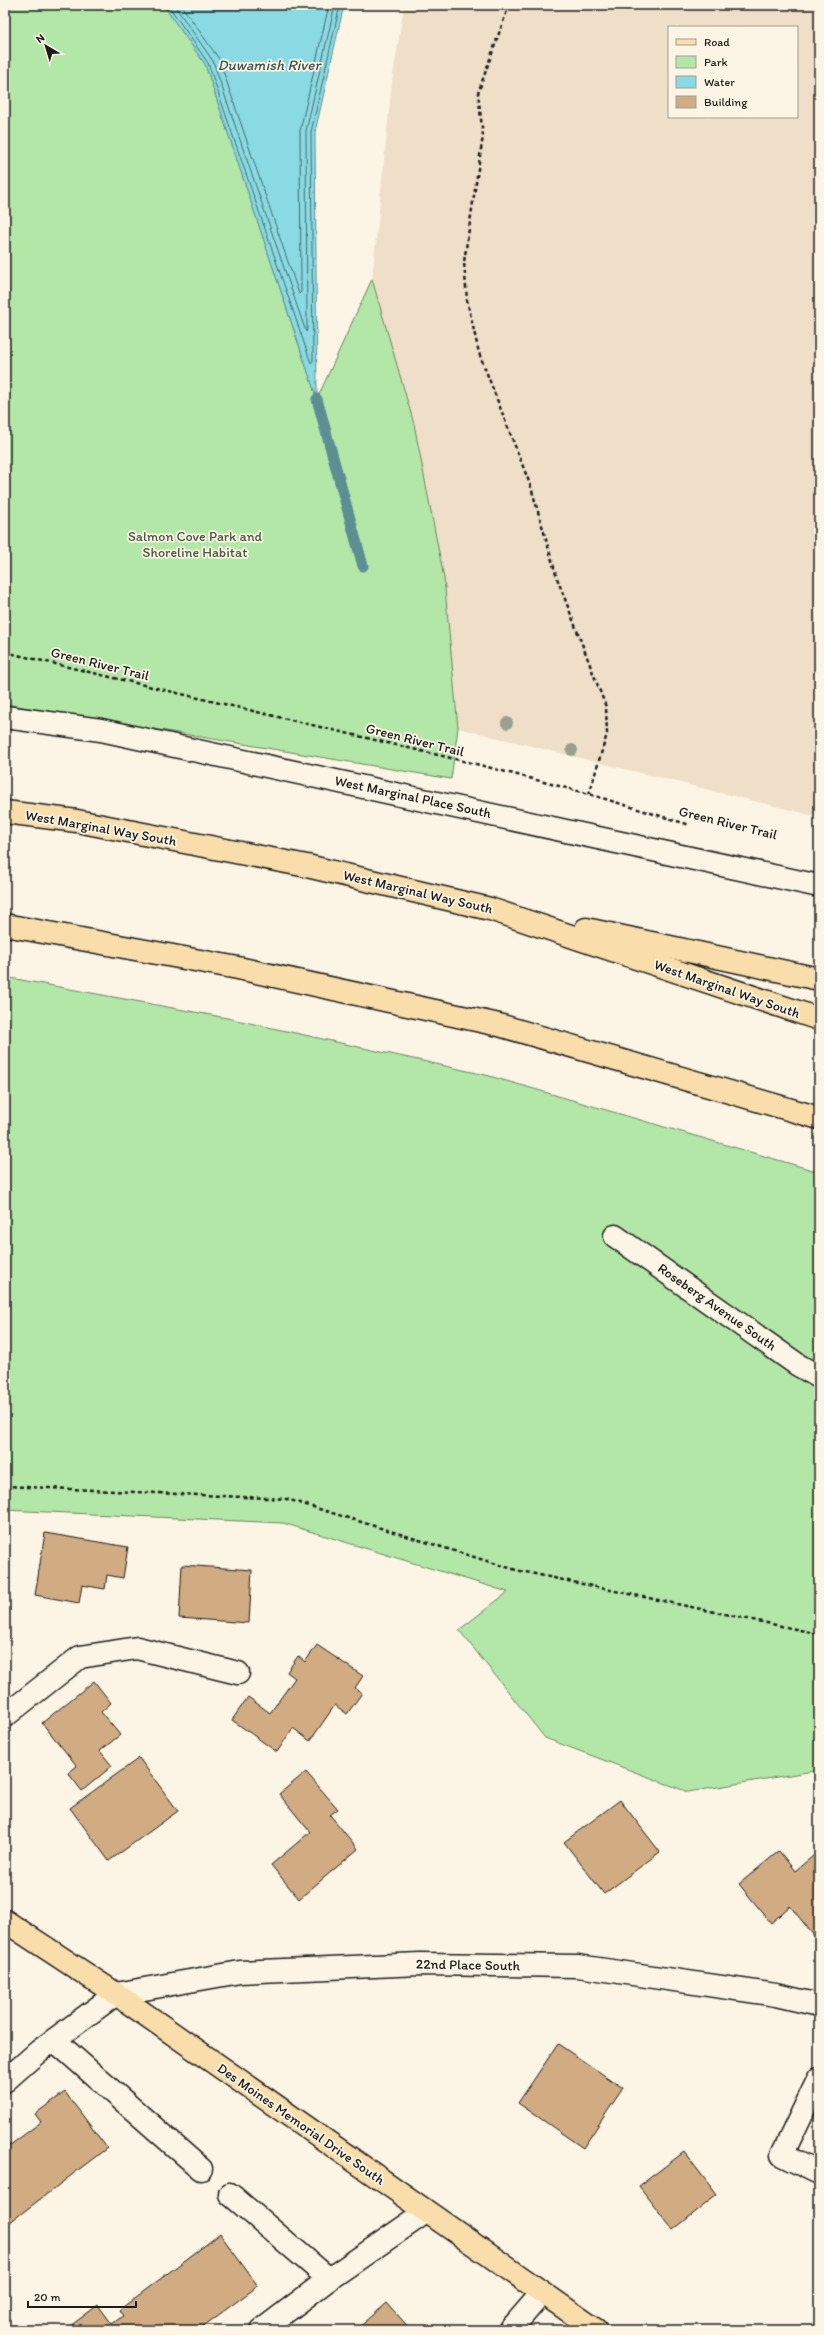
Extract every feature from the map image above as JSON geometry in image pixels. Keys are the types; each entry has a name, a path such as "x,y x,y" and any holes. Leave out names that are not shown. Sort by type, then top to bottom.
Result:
{"main road":[{"name":"West Marginal Way South","path":"5,812 77,821 307,866 490,909 819,1019"},
{"path":"490,909 742,961 819,979"},
{"path":"5,925 238,968 498,1025 819,1118"},
{"name":"Des Moines Memorial Drive South","path":"5,1921 116,1994 596,2330"}],"street":[{"name":"West Marginal Place South","path":"5,717 101,730 819,886"},
{"name":"Roseberg Avenue South","path":"615,1236 798,1365 819,1377"},
{"path":"5,1716 80,1657 137,1648 238,1673"},
{"name":"22nd Place South","path":"116,1994 240,1972 420,1964 578,1966 776,1995 819,2005"},
{"path":"5,2081 54,2040 116,1994"},
{"path":"54,2040 201,2169"},
{"path":"819,2078 782,2155 819,2173"},
{"path":"230,2194 329,2279"},
{"path":"262,2330 329,2279 426,2212"},
{"path":"510,2330 542,2293"}],"path":[{"path":"509,5 478,93 483,136 464,262 467,300 479,353 531,487 557,578 606,707 607,734 589,794"},
{"name":"Green River Trail","path":"5,652 468,763 589,794 694,826"},
{"path":"5,1486 287,1500 516,1570 819,1634"}],"shaded area":[{"path":"404,5 819,5 819,817 458,728 444,578 414,424 372,279 392,82"}],"green space":[{"name":"Salmon Cove Park and Shoreline Habitat","path":"5,5 163,5 205,64 317,399 372,279 414,424 444,578 458,728 451,779 5,704"},
{"path":"5,977 227,1018 486,1075 819,1172 819,1770 688,1792 545,1738 459,1630 508,1592 283,1523 5,1510"}],"water":[{"name":"Duwamish River","path":"163,5 344,5 315,132 317,399 205,64"}],"building":[{"path":"45,1533 128,1547 123,1578 107,1575 105,1589 82,1585 79,1603 35,1595"},
{"path":"182,1565 252,1570 249,1623 179,1618"},
{"path":"317,1645 363,1676 355,1688 362,1693 347,1714 335,1705 310,1741 293,1728 277,1752 232,1720 248,1697 270,1713 295,1678 287,1672 298,1656 305,1662"},
{"path":"94,1681 111,1703 101,1712 120,1735 100,1751 112,1766 82,1791 68,1773 77,1766 42,1723"},
{"path":"139,1758 178,1811 109,1861 70,1808"},
{"path":"306,1772 338,1809 330,1815 358,1849 299,1899 271,1865 310,1832 279,1794"},
{"path":"620,1800 660,1852 604,1894 564,1842"},
{"path":"779,1851 795,1871 819,1851 819,1942 790,1906 771,1923 739,1884"},
{"path":"558,2044 623,2088 583,2148 518,2103"},
{"path":"65,2092 107,2148 5,2226 5,2149 41,2122 35,2114"},
{"path":"684,2152 717,2195 673,2230 639,2186"},
{"path":"220,2234 258,2286 198,2330 65,2330 98,2305 112,2324 123,2316 119,2310"},
{"path":"5,2236 10,2243 5,2247"},
{"path":"387,2303 411,2330 356,2330"}],"waterway":[{"path":"317,399 363,566"}]}
